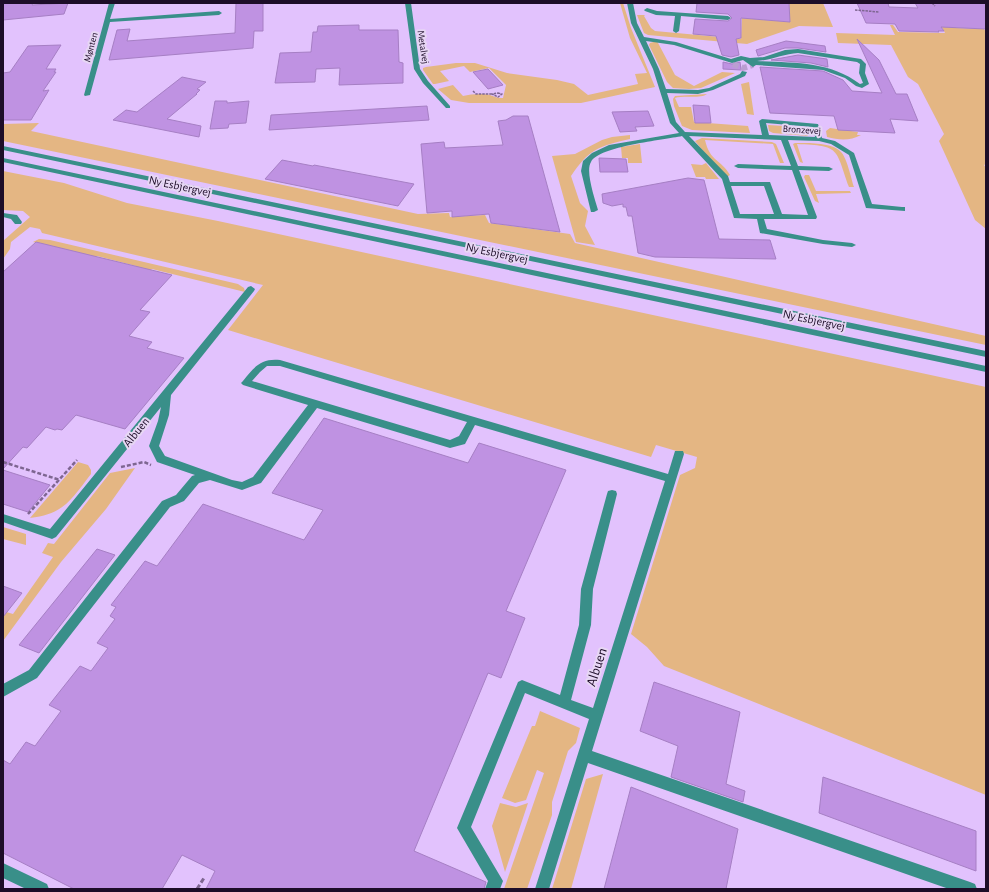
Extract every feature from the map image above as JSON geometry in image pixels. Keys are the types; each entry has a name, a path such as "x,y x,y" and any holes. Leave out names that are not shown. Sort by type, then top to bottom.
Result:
{"street":[{"name":"Mønten","path":"87,95 112,3"},
{"name":"Metalvej","path":"408,3 417,68 425,82 448,107"},
{"path":"630,3 634,23 656,70 673,122 725,178 737,216 813,217 784,138"},
{"path":"632,12 653,9 652,3"},
{"path":"647,10 728,18"},
{"path":"106,21 219,13"},
{"path":"676,31 678,14"},
{"path":"641,39 656,38 682,44 733,63 738,58 752,62 813,66 836,72 858,85 862,86 866,84 862,73 863,64 859,60 798,51 785,52 752,62"},
{"path":"664,91 698,92 739,78 744,75 744,72"},
{"path":"766,137 762,121 816,125 819,139"},
{"name":"Bronzevej","path":"594,210 584,171 587,161 594,154 608,147 684,134 819,139 833,142 852,154 869,206 902,209"},
{"name":"Ny Esbjergvej","path":"3,148 986,354"},
{"name":"Ny Esbjergvej","path":"3,160 986,369"},
{"path":"738,166 829,169"},
{"path":"727,184 767,184 778,217"},
{"path":"3,215 14,217 18,222"},
{"path":"760,216 764,231 823,242 852,245"},
{"name":"Albuen","path":"3,518 52,534 252,289"},
{"path":"473,420 463,439 456,443 450,444 246,383 260,365 270,361 280,363 473,420 671,479"},
{"path":"166,395 167,408 164,421 154,446 161,459 242,486 257,480 315,403"},
{"name":"Albuen","path":"542,889 679,454"},
{"path":"3,691 33,674 166,504 180,498 196,480 212,476"},
{"path":"564,703 585,625 587,589 612,494"},
{"path":"492,889 496,881 464,828 522,686 596,716"},
{"path":"584,755 970,889"},
{"path":"3,870 42,889"}],"path":[{"path":"932,3 935,6"},
{"path":"855,10 879,12"},
{"path":"473,91 476,94 492,94"},
{"path":"20,524 77,460"},
{"path":"3,462 60,480"},
{"path":"103,472 144,462 158,467"},
{"path":"197,889 204,878"}],"shaded area":[{"path":"620,3 623,3 631,28 655,87 581,103 469,103 451,100 438,89 453,85 463,96 484,94 503,98 506,85 489,68 470,72 464,66 440,71 449,81 435,84 433,84 423,70 423,68 426,67 456,63 475,63 507,73 574,84 588,95 638,84 635,74 647,73 630,38"},
{"path":"789,3 823,3 833,27 799,26 747,44 648,35 644,33 637,15 645,15 644,16 651,28 655,31 741,39 742,18 790,22"},
{"path":"934,12 949,18 956,28 984,29 986,32 986,164 984,165 986,168 986,229 975,220 939,141 944,134 918,84 908,77 891,45 838,43 836,33 895,35 890,25 893,25 898,32 945,33"},
{"path":"657,41 675,75 694,86 722,72 735,73 701,88 673,88 667,82 649,45 650,43"},
{"path":"749,82 754,115 747,114 741,84"},
{"path":"707,94 701,96 675,98 679,107 691,107 694,122 748,126 750,133 692,130 682,126 674,106 673,99 675,96"},
{"path":"39,123 31,131 418,214 449,213 450,217 485,215 489,223 570,234 575,243 986,336 986,345 3,141 3,124"},
{"path":"768,125 800,127 806,130 808,136 773,133 769,131"},
{"path":"830,128 858,132 857,135 861,135 844,139 827,137 826,131"},
{"path":"630,135 630,139 610,144 589,154 571,176 580,203 588,211 585,226 595,245 576,242 552,156 575,154 602,140"},
{"path":"702,138 772,142 776,144 784,163 780,163 773,144 705,140 713,157 727,170 730,175 725,178 695,141"},
{"path":"795,143 826,145 837,149 841,152 845,159 854,187 849,187 838,157 829,148 797,144 803,163 800,162 793,144"},
{"path":"640,144 642,163 628,163 628,158 622,158 621,147"},
{"path":"706,163 719,179 696,177 691,164 702,165"},
{"path":"3,171 64,183 127,203 218,221 986,387 986,795 664,666 647,647 631,634 680,475 695,468 697,457 656,445 651,457 228,330 263,285 42,233 40,229 30,227 11,242 10,249 3,259 3,241 30,217 23,211 3,210"},
{"path":"805,175 809,175 816,191 850,191 851,193 816,194 819,203 815,201 804,177"},
{"path":"39,239 50,240 238,284 244,288 245,292 152,269 138,283 124,279 136,266 97,256 88,264 74,261 81,253 33,242"},
{"path":"78,462 88,465 91,470 91,474 72,498 59,509 51,513 30,518"},
{"path":"135,468 106,509 61,562 3,641 3,611 13,614 53,557 42,553 48,543 54,544 110,473"},
{"path":"3,527 26,534 26,545 3,539"},
{"path":"540,711 580,728 576,743 568,751 552,802 552,815 527,889 504,889 544,773 537,770 526,800 515,803 502,798 532,726 535,726"},
{"path":"603,774 571,889 552,889 586,779"},
{"path":"500,803 516,807 528,803 505,872 492,826"}],"building":[{"path":"3,3 33,3 32,5 68,3 64,14 3,20"},
{"path":"236,3 263,3 263,31 254,31 253,48 109,60 117,30 130,29 127,41 235,33"},
{"path":"697,3 789,3 790,22 741,18 741,38 736,39 739,55 731,57 722,55 716,36 693,34 695,19 728,21 732,18 728,14 696,12"},
{"path":"857,3 888,3 889,7 918,8 915,3 986,3 986,29 941,27 944,31 899,31 895,24 866,23"},
{"path":"359,25 359,30 398,30 399,62 403,63 403,83 339,85 340,68 316,69 315,82 275,83 280,53 311,52 313,32 317,32 318,26"},
{"path":"857,39 879,60 896,94 907,94 918,121 890,119 895,133 838,130 834,116 770,113 760,67 823,71 843,80 852,91 882,93"},
{"path":"786,41 825,46 826,52 798,48 785,48 758,56 756,50"},
{"path":"61,45 46,69 56,69 54,72 56,72 43,91 49,90 31,120 3,120 3,73 10,72 28,46"},
{"path":"798,55 827,59 828,67 811,63 771,60"},
{"path":"723,62 732,64 740,62 741,70 723,69"},
{"path":"488,69 503,85 488,89 473,72"},
{"path":"182,77 206,82 197,89 200,90 197,94 167,119 201,126 199,137 113,120 126,110 137,112"},
{"path":"215,101 227,101 227,103 249,101 246,123 229,124 228,128 210,129"},
{"path":"693,105 709,106 711,123 695,123"},
{"path":"427,106 429,120 269,130 271,115"},
{"path":"648,111 654,126 635,127 637,131 620,132 612,112"},
{"path":"513,116 528,116 560,232 491,223 489,214 452,217 452,211 427,213 421,144 444,142 445,148 503,145 498,121 506,120"},
{"path":"599,158 626,159 628,172 600,172"},
{"path":"282,160 414,184 398,206 265,179"},
{"path":"688,178 704,180 719,239 770,240 776,259 655,257 638,253 632,216 628,216 626,207 623,207 623,204 612,206 603,203 602,194"},
{"path":"36,242 172,275 140,310 150,312 129,336 152,342 147,348 184,358 125,429 76,415 62,430 55,430 46,427 27,448 23,447 3,469 3,272"},
{"path":"324,418 468,463 479,443 566,470 506,611 525,618 501,678 488,673 414,851 486,882 484,889 206,889 215,871 182,855 162,889 74,889 3,853 3,760 10,764 26,742 35,746 61,711 49,705 80,666 91,671 108,648 97,643 115,619 110,616 116,607 111,605 145,561 157,566 203,504 304,540 323,510 272,493"},
{"path":"3,470 50,485 28,512 3,504"},
{"path":"97,549 115,555 39,653 19,645"},
{"path":"3,586 22,593 3,617"},
{"path":"654,682 740,712 726,784 745,791 743,802 671,777 678,746 640,731"},
{"path":"823,777 976,831 976,871 819,813"},
{"path":"631,787 738,829 726,889 604,889"}],"tunnel":[{"path":"733,64 743,68 753,65"}]}
